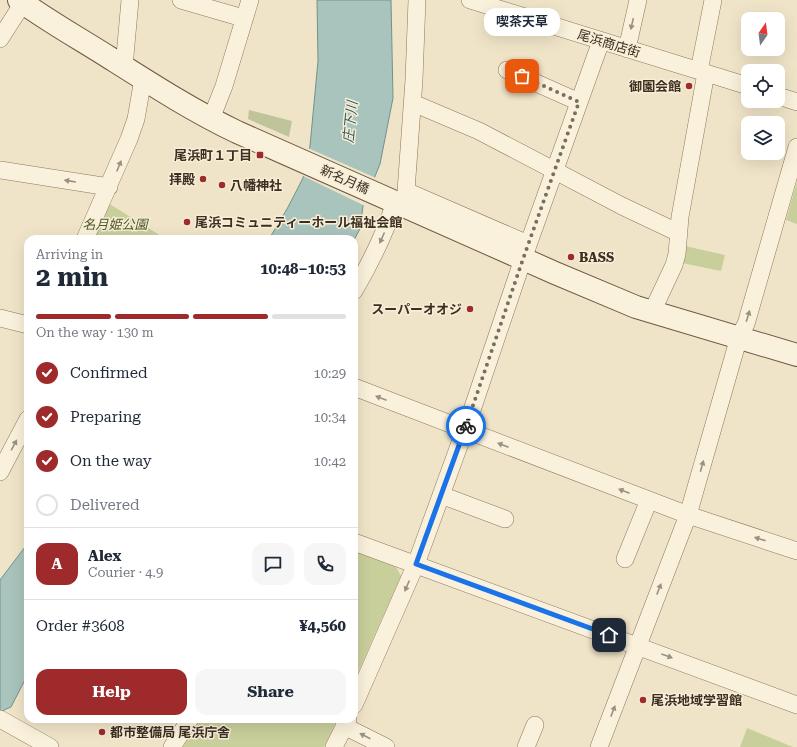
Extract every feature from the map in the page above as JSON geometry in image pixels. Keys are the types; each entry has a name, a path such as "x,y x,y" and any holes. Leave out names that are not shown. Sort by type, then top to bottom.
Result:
{"street":[{"path":"124,67 130,0"},
{"path":"181,0 243,18"},
{"path":"211,119 224,86 243,18 250,0"},
{"path":"417,0 413,103 406,191 526,251"},
{"name":"尾浜商店街","path":"470,0 741,84"},
{"path":"627,49 638,0"},
{"path":"652,312 674,265 713,0"},
{"path":"0,39 31,4"},
{"name":"新名月橋","path":"31,4 124,67 211,119 391,200 526,251 636,307 797,355"},
{"path":"358,696 416,564 465,430 554,171 602,41"},
{"path":"508,70 579,102"},
{"path":"86,235 109,187 132,133 143,79"},
{"path":"785,98 797,102"},
{"path":"413,103 479,131 554,171 679,233"},
{"path":"599,747 688,515 739,337 746,324 797,147"},
{"path":"0,170 109,187"},
{"path":"358,284 372,260 388,224 391,200"},
{"path":"0,318 24,324"},
{"path":"358,389 688,515 797,551"},
{"path":"0,472 24,427"},
{"path":"441,494 505,519"},
{"path":"626,558 649,500"},
{"path":"358,543 797,705"},
{"path":"1,720 50,747"},
{"path":"172,747 187,723"},
{"path":"334,747 346,723"},
{"path":"348,723 386,747"},
{"path":"526,747 535,725"}],"green space":[{"path":"249,110 292,121 289,137 248,119"},
{"path":"797,182 797,224 786,220"},
{"name":"名月姫公園","path":"108,203 160,235 96,235"},
{"path":"685,246 725,255 721,271 682,263"},
{"path":"358,553 396,567 401,576 358,672"},
{"path":"198,723 335,723 324,747 183,747"},
{"path":"747,728 793,747 740,747"}],"water":[{"name":"庄下川","path":"317,0 391,0 393,98 380,164 363,206 360,229 357,235 271,235 303,178 310,146 318,61"},
{"path":"24,548 24,682 11,707 4,710 0,715 0,580"}],"pier":[{"path":"308,148 376,178 365,206 301,175"}],"way so far":[{"path":"466,426 579,102 522,76"}],"place":[{"name":"喫茶天草","path":"522,76"},
{"name":"御園会館","path":"689,86"},
{"name":"尾浜町１丁目","path":"260,155"},
{"name":"拝殿","path":"203,179"},
{"name":"八幡神社","path":"222,185"},
{"name":"尾浜コミュニティーホール福祉会館","path":"187,222"},
{"name":"BASS","path":"571,257"},
{"name":"スーパーオオジ","path":"470,309"},
{"name":"尾浜地域学習館","path":"643,700"},
{"name":"都市整備局 尾浜庁舎","path":"102,732"}],"route":[{"path":"466,426 416,564 609,635"}]}
